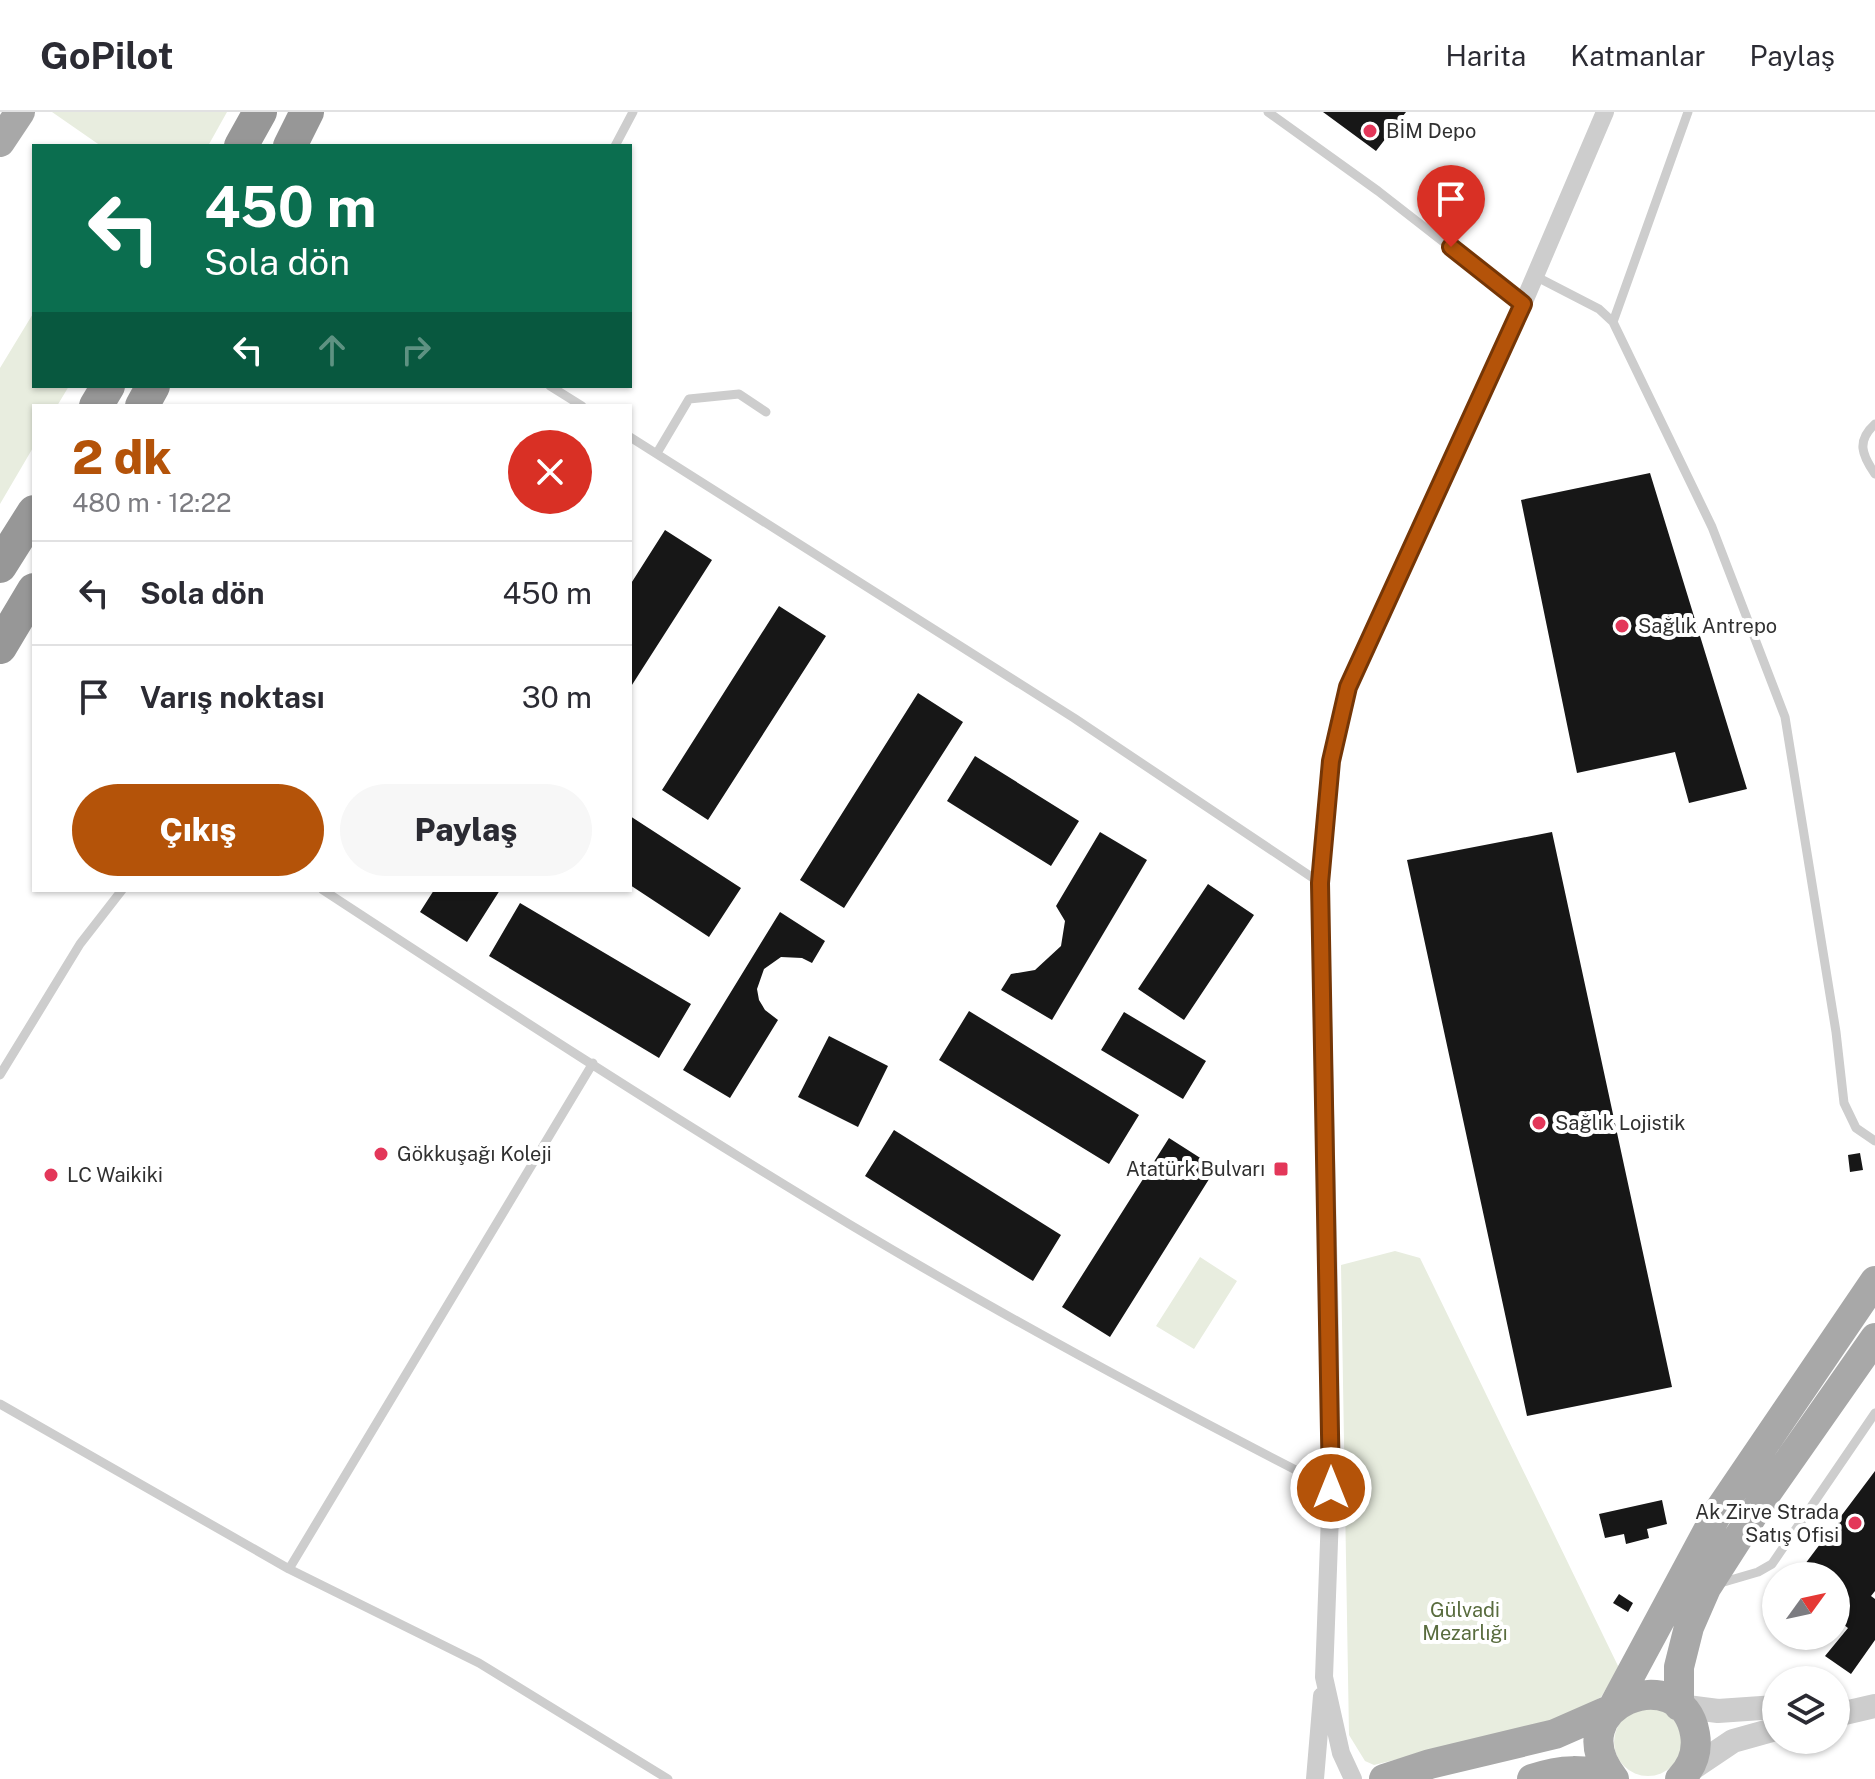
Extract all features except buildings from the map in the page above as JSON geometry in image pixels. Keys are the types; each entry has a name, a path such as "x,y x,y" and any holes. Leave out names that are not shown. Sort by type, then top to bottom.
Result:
{"highway":[{"path":"242,144 260,112"},
{"path":"291,144 307,112"},
{"path":"0,566 32,515"},
{"path":"0,647 32,593"}],"main road":[{"path":"0,142 20,112"},
{"path":"1613,1779 1604,1767 1598,1737 1612,1709 1718,1512 1875,1281"},
{"path":"1679,1706 1679,1667 1689,1627 1706,1588 1768,1491 1875,1338"},
{"path":"1384,1779 1430,1764 1555,1734 1638,1695 1667,1698 1679,1706 1695,1731 1694,1759 1684,1777"},
{"path":"1532,1779 1568,1770 1590,1771 1613,1779"}],"street":[{"path":"1315,1779 1324,1677 1331,1488 1320,883 1331,761 1348,687 1523,304 1605,112"},
{"path":"1324,1677 1341,1753 1353,1779"},
{"path":"1850,1698 1875,1695"},
{"path":"1679,1706 1718,1711 1762,1708"},
{"path":"1850,1712 1875,1706"},
{"path":"1684,1777 1733,1741 1762,1733"}],"lane":[{"path":"616,144 633,112"},
{"path":"1268,112 1378,191 1523,304"},
{"path":"1613,322 1688,112"},
{"path":"1535,276 1599,309 1613,322 1712,527 1785,717 1836,1032 1844,1103 1856,1128 1875,1141"},
{"path":"553,388 579,404"},
{"path":"657,453 689,399 739,394 766,412"},
{"path":"1875,424 1865,435 1862,449 1875,474"},
{"path":"632,438 1074,718 1320,883"},
{"path":"0,1075 80,944 120,892"},
{"path":"326,892 850,1225 1187,1414 1331,1488"},
{"path":"289,1569 593,1063"},
{"path":"0,1404 289,1569 479,1663 668,1779"},
{"path":"1706,1588 1758,1572 1772,1564 1875,1413"}],"green space":[{"path":"52,112 227,112 209,144 98,144"},
{"path":"32,315 32,388 68,388 58,404 32,404 32,449 0,504 0,368"},
{"name":"Gülvadi Mezarlığı","path":"1395,1251 1420,1258 1619,1668 1601,1697 1568,1717 1374,1765 1365,1761 1349,1735 1341,1265"},
{"path":"1200,1257 1237,1281 1194,1349 1156,1326"},
{"path":"1648,1708 1672,1718 1682,1742 1672,1766 1648,1776 1624,1766 1614,1742 1624,1718"}],"place":[{"name":"BİM Depo","path":"1370,131"},
{"name":"Sağlık Antrepo","path":"1622,626"},
{"name":"Sağlık Lojistik","path":"1539,1123"},
{"name":"Gökkuşağı Koleji","path":"381,1154"},
{"name":"Atatürk Bulvarı","path":"1281,1169"},
{"name":"LC Waikiki","path":"51,1175"},
{"name":"Ak Zirve Strada Satış Ofisi","path":"1855,1523"}],"route":[{"path":"1331,1488 1320,883 1336,729 1348,687 1523,304 1451,247"}]}
